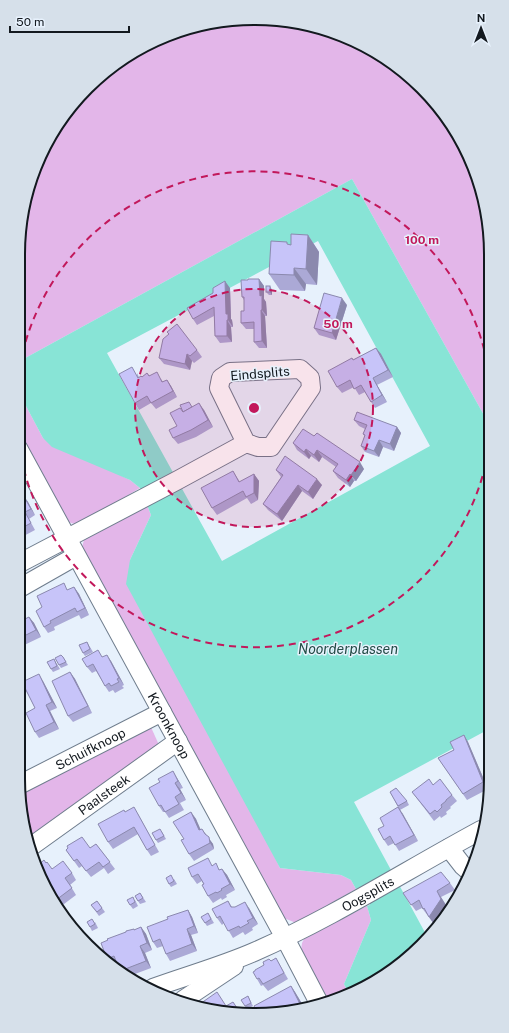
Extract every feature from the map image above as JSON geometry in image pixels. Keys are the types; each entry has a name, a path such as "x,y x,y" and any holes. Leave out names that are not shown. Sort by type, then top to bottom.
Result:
{"street":[{"name":"Eindsplits","path":"300,369 310,378 311,388 271,447 258,447 246,443 219,388 220,378 230,372 300,369"},
{"path":"25,560 246,443"},
{"name":"Kroonknoop","path":"25,461 317,999"},
{"path":"25,585 76,556"},
{"name":"Schuifknoop","path":"25,781 162,712"},
{"name":"Paalsteek","path":"35,844 178,741"},
{"name":"Oogsplits","path":"252,953 285,938 397,878 478,832"},
{"path":"449,848 466,868"},
{"path":"158,986 252,953"},
{"path":"187,998 252,953"}],"shaded area":[{"path":"239,25 270,25 299,29 328,37 356,49 382,64 394,72 417,92 437,115 453,140 467,167 472,181 480,210 484,239 484,415 352,179 25,358 25,239 29,210 42,167 56,140 72,115 92,92 115,72 140,56 167,42 210,29"},
{"path":"25,404 43,438 130,480 140,488 78,525 68,522 57,511 25,452"},
{"path":"147,505 151,515 130,560 280,868 341,875 351,880 356,889 296,923 284,918 84,557 82,547 84,540"},
{"path":"150,725 159,745 32,835 29,823 25,789"},
{"path":"367,906 371,920 344,984 346,989 327,996 301,951 304,939"}],"water":[{"name":"Noorderplassen","path":"352,179 484,415 484,732 354,802 425,932 406,951 382,969 346,989 344,984 371,920 367,906 370,905 360,887 356,889 351,880 341,875 280,868 126,584 130,560 151,515 147,505 149,504 140,488 130,480 52,447 43,438 25,404 25,358","holes":["318,241 430,446 222,561 107,353"]}],"building":[{"path":"291,234 308,235 306,269 294,268 294,275 269,274 271,241 287,242 287,244 291,245"},
{"path":"259,279 260,296 262,295 262,341 254,342 254,322 241,323 241,311 244,311 244,297 242,297 241,280"},
{"path":"225,281 226,314 228,314 227,336 215,336 214,307 193,319 187,308 213,293 213,288"},
{"path":"266,286 270,286 270,292 266,292"},
{"path":"324,293 342,298 332,333 314,328"},
{"path":"177,324 197,350 190,356 187,354 185,364 159,358 163,339 169,334 167,332"},
{"path":"376,348 388,370 373,378 382,395 371,402 361,385 354,389 350,380 337,387 328,371 352,358 353,360"},
{"path":"132,367 138,378 147,373 149,376 157,372 162,382 167,380 173,391 151,403 147,396 135,403 119,374"},
{"path":"189,402 192,407 183,412 180,405"},
{"path":"199,403 208,420 173,438 169,430 177,426 170,413 180,408 183,412"},
{"path":"357,412 397,427 390,444 379,440 374,451 361,446 365,435 363,434 367,425 354,420"},
{"path":"303,429 314,436 317,433 360,462 346,480 333,471 338,464 317,450 314,455 306,449 304,452 293,443"},
{"path":"285,456 317,479 308,492 298,485 277,514 263,504 283,475 276,470"},
{"path":"233,471 239,482 254,474 254,493 246,497 243,491 212,508 201,488"},
{"path":"25,498 31,509 25,512"},
{"path":"25,512 31,523 25,526"},
{"path":"64,583 67,590 74,587 85,608 77,612 75,608 50,621 51,623 44,627 36,611 42,607 37,596"},
{"path":"29,617 36,630 25,636 25,619"},
{"path":"87,642 90,649 83,653 79,645"},
{"path":"98,650 102,657 107,655 119,678 117,679 119,682 111,686 109,683 105,686 93,664 87,667 82,659"},
{"path":"61,655 66,662 59,665 55,658"},
{"path":"54,659 57,666 51,669 47,662"},
{"path":"70,672 88,706 68,716 52,681"},
{"path":"39,674 52,702 46,705 54,722 35,732 26,713 35,708 25,688 25,681"},
{"path":"464,735 483,782 463,794 438,758 454,750 450,742"},
{"path":"173,771 178,781 175,783 181,793 175,797 179,804 165,812 161,805 159,806 149,788 160,782 158,779"},
{"path":"429,779 433,785 440,779 452,795 441,805 442,807 437,812 435,810 430,814 412,792"},
{"path":"396,788 407,801 398,806 390,792"},
{"path":"134,807 155,845 147,850 134,827 108,842 98,824 124,810 125,812"},
{"path":"398,807 414,835 395,845 390,836 384,840 378,829 384,826 380,818"},
{"path":"191,812 199,830 202,829 209,837 210,843 189,854 181,840 184,839 173,822"},
{"path":"160,829 164,836 156,840 152,833"},
{"path":"82,837 90,848 96,844 110,862 103,867 99,862 86,871 77,859 74,861 66,850 68,848 67,846"},
{"path":"208,858 212,866 216,863 219,870 222,869 230,884 217,893 216,892 208,896 202,885 204,884 198,874 192,877 188,868"},
{"path":"44,860 52,869 63,861 72,873 65,878 72,888 59,898 41,863"},
{"path":"441,872 450,883 437,891 441,899 429,917 419,900 411,905 403,893"},
{"path":"171,875 174,881 169,884 166,878"},
{"path":"140,893 143,898 138,901 135,896"},
{"path":"133,897 135,902 130,905 127,900"},
{"path":"97,901 102,908 97,912 91,905"},
{"path":"228,901 231,907 235,907 245,902 253,918 247,921 249,923 240,928 239,926 228,931 220,916 217,918 212,909"},
{"path":"188,910 194,926 187,929 192,944 166,954 160,939 153,942 147,927 168,919 167,917"},
{"path":"208,913 211,919 205,923 201,917"},
{"path":"92,919 95,924 90,927 87,922"},
{"path":"141,927 147,943 140,946 146,961 126,969 116,962 114,956 111,957 104,952 101,943 126,931"},
{"path":"276,958 284,973 263,984 259,978 257,979 253,972 264,965 263,962 269,959 271,961"},
{"path":"291,986 300,1004 270,1008 255,1008 254,1006"},
{"path":"217,992 226,1006 233,1002 237,1008 210,1004 203,1002"},
{"path":"248,996 251,1003 245,1006 241,1000"}]}
